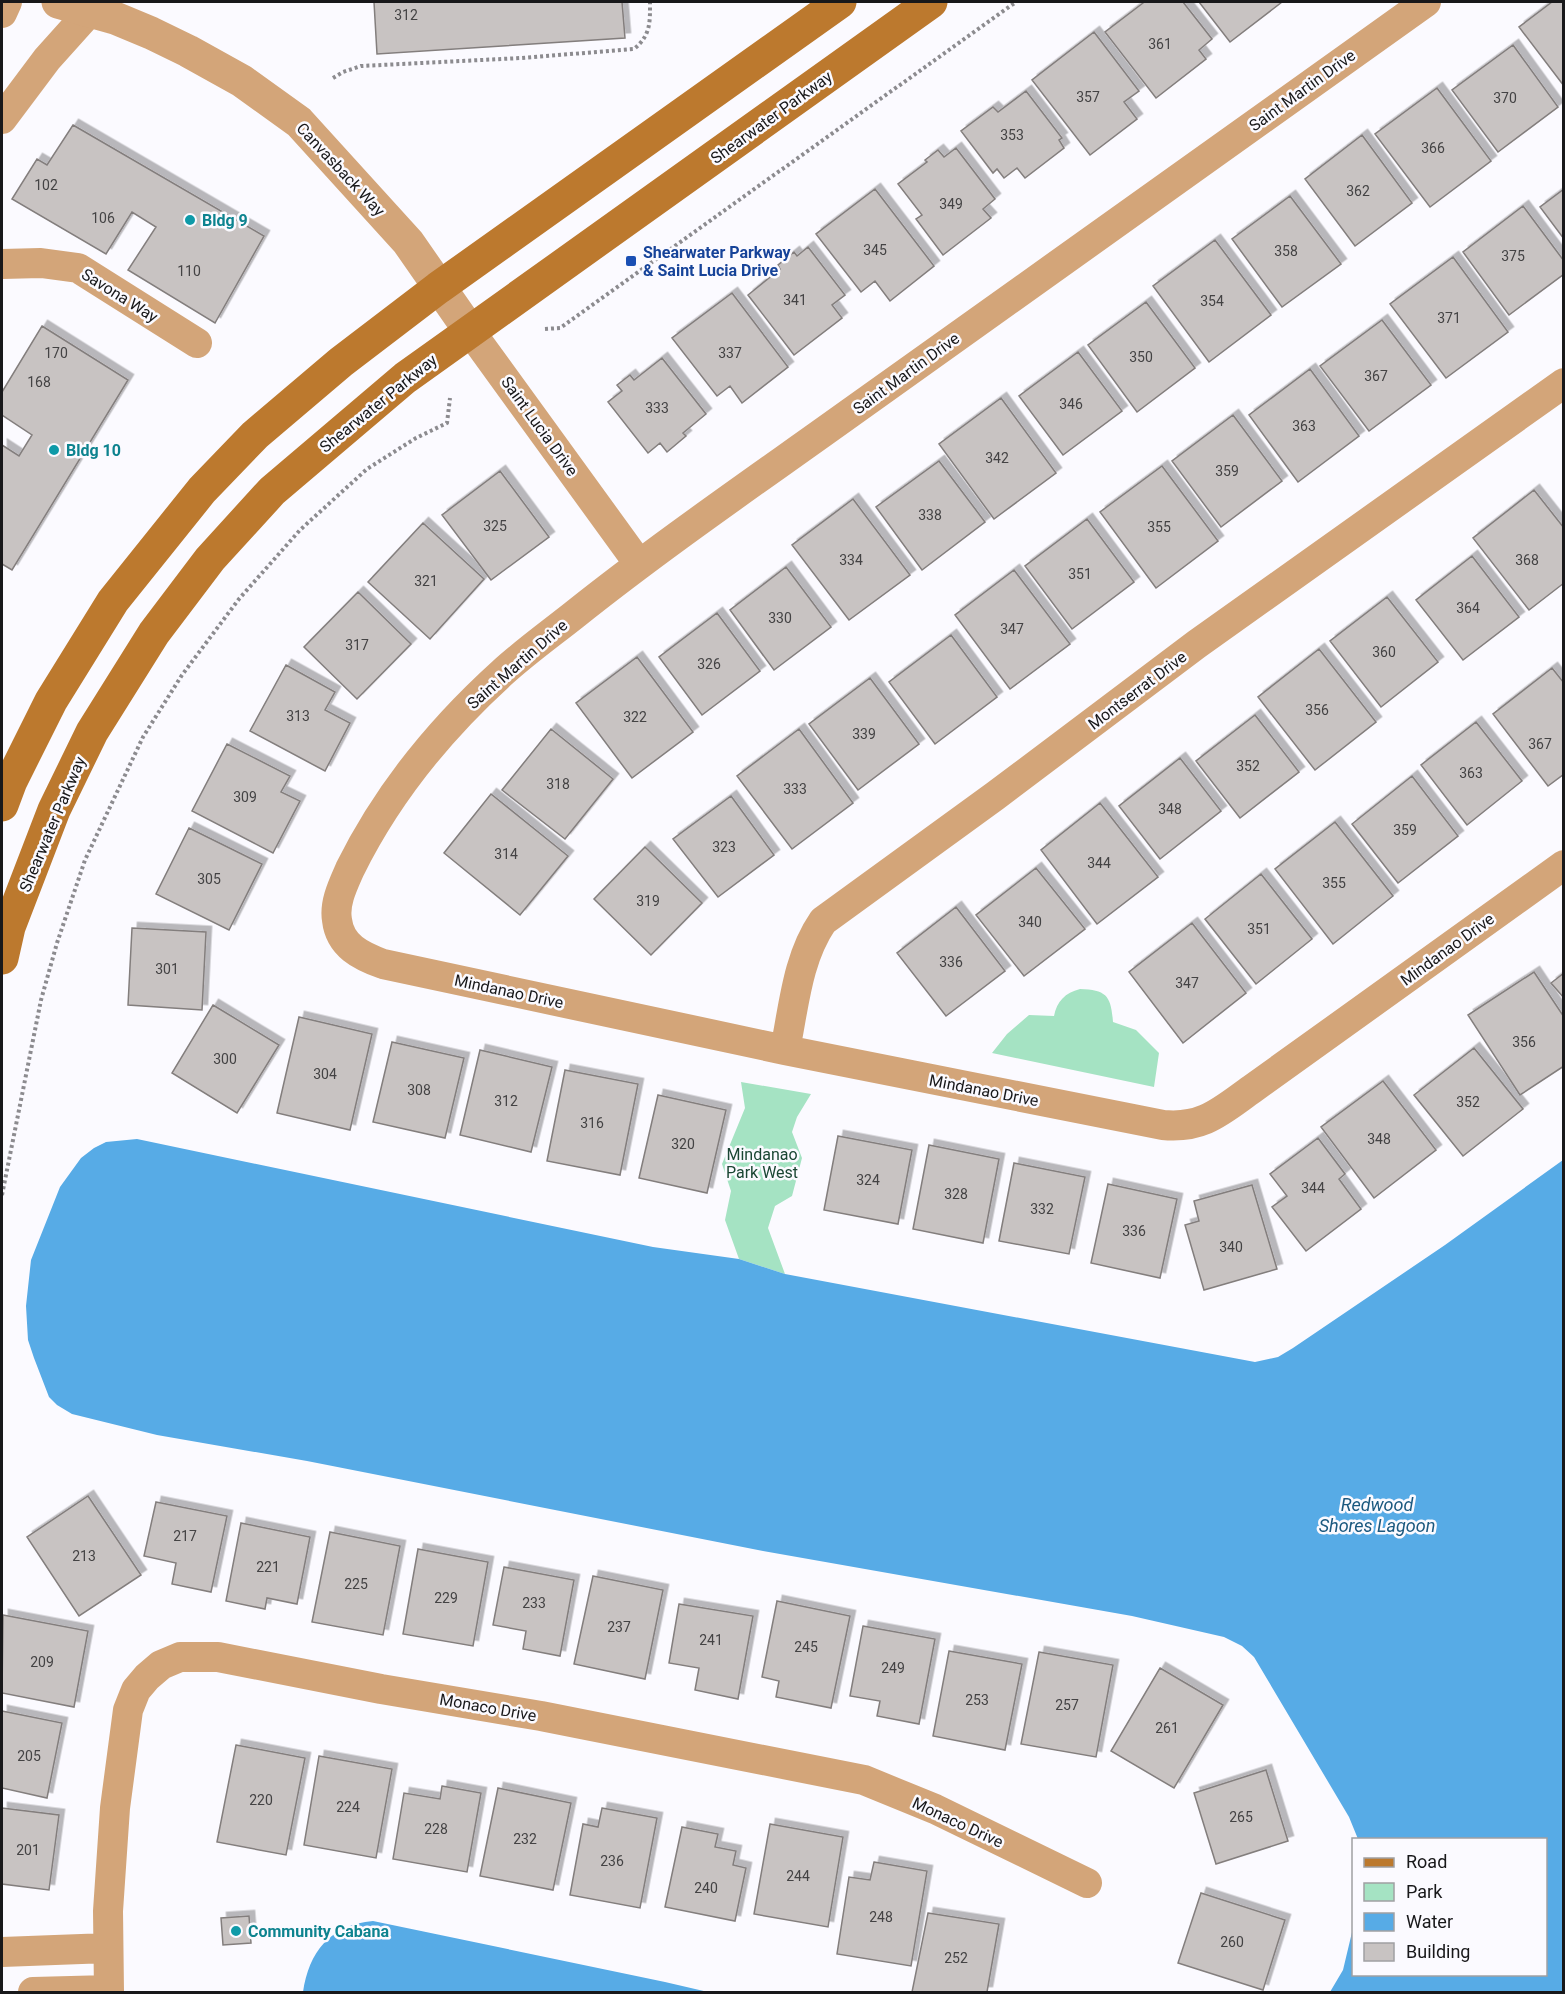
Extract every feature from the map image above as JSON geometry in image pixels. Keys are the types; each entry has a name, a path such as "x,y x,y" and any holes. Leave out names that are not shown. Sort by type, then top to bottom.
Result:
{"main road":[{"path":"2,805 11,781 51,701 113,601 202,490 255,435 341,362 438,288 840,2"},
{"name":"Shearwater Parkway","path":"2,958 9,927 54,810 92,732 154,633 210,559 272,491 405,378 931,2"}],"street":[{"path":"2,13 7,2"},
{"name":"Canvasback Way","path":"58,2 91,10 151,33 242,81 299,122 408,242 438,288"},
{"name":"Saint Martin Drive","path":"342,937 337,923 336,910 344,883 361,847 410,772 465,708 505,670 639,564 1426,2"},
{"path":"2,119 47,59 91,10"},
{"name":"Savona Way","path":"2,264 40,263 78,268 197,343"},
{"name":"Saint Lucia Drive","path":"438,288 639,564"},
{"name":"Montserrat Drive","path":"785,1050 807,948 823,921 1197,645 1563,383"},
{"name":"Mindanao Drive","path":"342,937 357,953 383,964 785,1050 1163,1125 1183,1126 1193,1125 1215,1115 1563,866"},
{"name":"Monaco Drive","path":"33,1992 109,1991 108,1948 115,1808 128,1710 136,1690 147,1677 161,1665 180,1657 218,1657 381,1689 541,1716 864,1780 934,1809 1087,1883"},
{"path":"2,1952 108,1948"}],"path":[{"path":"333,78 361,66 520,58 634,49 649,32 650,2"},
{"path":"545,329 560,328 1016,2"},
{"path":"2,1195 39,1010 57,943 85,860 143,737 182,675 239,598 300,530 367,469 416,438 447,423 450,398"}],"green space":[{"path":"1080,989 1096,991 1106,996 1111,1006 1113,1022 1136,1030 1159,1053 1154,1087 992,1053 1007,1034 1029,1015 1054,1016 1062,998"},
{"name":"Mindanao Park West","path":"741,1082 811,1094 797,1117 792,1132 802,1158 792,1196 775,1206 768,1228 785,1274 739,1259 725,1220 731,1191 722,1164 745,1108"}],"water":[{"name":"Redwood Shores Lagoon","path":"137,1139 653,1247 739,1259 785,1274 1255,1362 1278,1357 1293,1348 1445,1245 1563,1160 1563,1992 1330,1992 1343,1970 1352,1932 1352,1976 1547,1976 1547,1838 1358,1838 1349,1817 1254,1657 1242,1646 1224,1637 1132,1616 763,1551 307,1461 157,1435 72,1414 49,1397 28,1340 26,1306 31,1260 60,1187 81,1158 106,1142"},
{"path":"373,1921 708,1992 303,1992 310,1965 324,1943 345,1928"}],"building":[{"path":"374,2 622,2 625,38 377,54"},
{"path":"1142,2 1183,2 1212,39 1199,50 1206,59 1156,98 1105,32"},
{"path":"1199,2 1282,2 1230,42"},
{"path":"1552,2 1564,2 1564,86 1519,27"},
{"path":"1094,32 1139,91 1124,102 1137,119 1090,155 1032,80"},
{"path":"1513,45 1558,107 1498,152 1452,90"},
{"path":"1437,88 1491,161 1430,207 1375,134"},
{"path":"1026,91 1062,138 1059,140 1064,148 1025,178 1017,168 1004,178 997,169 993,173 961,131 993,107 998,112"},
{"name":"Bldg 9","path":"73,125 264,236 215,323 128,270 156,227 132,212 106,254 12,199 37,159 47,165"},
{"path":"1362,135 1412,203 1355,246 1305,179"},
{"path":"956,148 995,199 983,209 991,218 943,255 916,219 922,215 898,184 927,162 925,160 938,150 944,157"},
{"path":"875,189 934,266 890,301 875,281 861,292 816,234"},
{"path":"1564,189 1564,239 1540,207"},
{"path":"1290,196 1341,264 1282,307 1232,239"},
{"path":"1523,206 1564,261 1564,274 1509,315 1463,252"},
{"path":"1215,240 1271,315 1209,362 1153,286"},
{"path":"808,247 845,295 832,305 842,318 794,355 748,295 780,269 778,265 794,252 797,256"},
{"path":"1453,257 1508,332 1446,378 1390,304"},
{"path":"732,293 788,367 742,403 730,386 717,396 672,338"},
{"path":"1146,302 1195,368 1137,412 1088,345"},
{"path":"1382,320 1431,385 1369,431 1320,366"},
{"name":"Bldg 10","path":"42,326 128,380 12,570 2,564 2,445 19,456 32,435 2,415 2,392"},
{"path":"1078,352 1122,411 1063,455 1019,396"},
{"path":"662,358 706,414 683,433 686,436 667,452 660,443 648,453 608,402 622,391 617,385 630,375 634,380"},
{"path":"1310,369 1359,436 1298,482 1249,415"},
{"path":"1001,398 1056,473 994,519 939,444"},
{"path":"1233,415 1282,481 1221,527 1172,461"},
{"path":"939,461 985,522 922,570 876,507"},
{"path":"1162,466 1218,541 1156,588 1100,512"},
{"path":"500,471 549,537 491,580 442,515"},
{"path":"1534,490 1564,528 1564,583 1529,610 1473,538"},
{"path":"853,499 910,575 849,620 792,545"},
{"path":"1087,519 1134,582 1072,629 1025,566"},
{"path":"423,523 484,579 430,639 368,582"},
{"path":"1472,556 1519,617 1463,660 1416,600"},
{"path":"786,567 831,627 774,670 730,610"},
{"path":"1014,570 1070,644 1010,689 955,615"},
{"path":"358,592 411,644 357,699 304,647"},
{"path":"1387,597 1438,662 1381,707 1330,641"},
{"path":"717,613 760,671 702,715 659,657"},
{"path":"951,635 997,697 935,744 889,682"},
{"path":"1319,649 1376,722 1315,770 1258,697"},
{"path":"637,657 693,732 632,778 576,703"},
{"path":"286,665 335,692 325,710 350,723 325,771 250,731"},
{"path":"1552,668 1564,683 1564,774 1548,786 1493,714"},
{"path":"870,678 919,744 858,790 809,724"},
{"path":"1255,715 1299,772 1240,818 1196,761"},
{"path":"1476,722 1522,781 1467,825 1421,765"},
{"path":"551,729 613,779 565,839 502,790"},
{"path":"799,729 853,803 792,849 737,776"},
{"path":"227,744 290,776 281,792 300,801 273,853 192,811"},
{"path":"1180,758 1221,811 1160,859 1119,806"},
{"path":"1412,776 1458,836 1398,883 1352,824"},
{"path":"491,794 568,856 520,915 444,853"},
{"path":"731,796 774,855 718,897 673,839"},
{"path":"1100,803 1158,877 1097,924 1041,850"},
{"path":"1335,822 1393,896 1333,944 1275,869"},
{"path":"189,828 262,864 229,930 156,894"},
{"path":"645,847 702,903 651,955 594,899"},
{"path":"1036,868 1085,929 1024,976 976,915"},
{"path":"1261,874 1312,939 1256,984 1205,919"},
{"path":"956,907 1005,971 946,1016 897,953"},
{"path":"1192,923 1246,993 1183,1043 1129,972"},
{"path":"132,928 206,932 202,1010 128,1005"},
{"path":"1534,972 1564,1017 1564,1066 1520,1095 1468,1015"},
{"path":"1564,973 1564,998 1551,983"},
{"path":"213,1005 279,1045 237,1113 172,1073"},
{"path":"299,1017 372,1034 350,1130 277,1113"},
{"path":"392,1042 464,1058 445,1138 373,1122"},
{"path":"1474,1048 1523,1109 1463,1156 1414,1095"},
{"path":"480,1050 552,1067 531,1152 460,1135"},
{"path":"565,1070 638,1084 620,1175 547,1161"},
{"path":"1383,1081 1436,1150 1374,1198 1321,1127"},
{"path":"658,1095 726,1110 707,1193 639,1178"},
{"path":"838,1136 912,1150 898,1224 824,1210"},
{"path":"1318,1138 1345,1174 1339,1179 1361,1209 1306,1251 1272,1207 1287,1196 1270,1174"},
{"path":"929,1145 999,1159 983,1243 913,1229"},
{"path":"1014,1163 1085,1177 1069,1254 999,1241"},
{"path":"1108,1184 1177,1199 1160,1278 1091,1263"},
{"path":"1252,1185 1277,1269 1204,1290 1185,1225 1199,1221 1194,1201"},
{"path":"88,1496 141,1575 79,1616 27,1537"},
{"path":"156,1502 227,1516 211,1592 172,1584 176,1563 144,1556"},
{"path":"241,1523 310,1537 297,1604 267,1598 265,1609 226,1601"},
{"path":"330,1532 400,1546 383,1635 312,1622"},
{"path":"418,1549 488,1562 473,1646 403,1634"},
{"path":"504,1567 574,1580 560,1656 523,1649 526,1631 493,1625"},
{"path":"593,1576 663,1590 645,1679 574,1664"},
{"path":"777,1601 850,1616 831,1708 776,1697 779,1681 762,1677"},
{"path":"679,1604 753,1616 738,1699 695,1690 699,1668 669,1663"},
{"path":"3,1615 88,1631 74,1707 2,1693"},
{"path":"863,1626 935,1639 919,1724 877,1716 880,1701 850,1696"},
{"path":"949,1651 1022,1664 1005,1750 933,1736"},
{"path":"1039,1652 1113,1665 1096,1757 1021,1744"},
{"path":"1160,1668 1223,1705 1174,1788 1111,1751"},
{"path":"2,1711 62,1723 47,1798 2,1788"},
{"path":"236,1745 305,1758 286,1855 217,1842"},
{"path":"319,1756 392,1769 376,1858 304,1845"},
{"path":"1266,1770 1288,1841 1216,1864 1194,1793"},
{"path":"442,1786 481,1793 467,1872 393,1859 404,1793 440,1799"},
{"path":"498,1788 571,1803 553,1890 480,1876"},
{"path":"2,1808 59,1815 49,1890 2,1884"},
{"path":"602,1808 657,1818 640,1908 570,1895 583,1824 598,1827"},
{"path":"770,1824 843,1837 828,1927 754,1914"},
{"path":"682,1827 718,1834 715,1847 736,1851 733,1865 746,1868 735,1921 665,1907"},
{"path":"874,1862 927,1871 911,1966 837,1954 849,1877 870,1880"},
{"path":"1201,1893 1285,1920 1263,1990 1178,1963"},
{"path":"928,1913 999,1924 987,1992 912,1992"},
{"name":"Community Cabana","path":"249,1916 251,1943 223,1945 221,1918"}],"place":[{"name":"Bldg 9","path":"190,220"},
{"name":"Shearwater Parkway & Saint Lucia Drive","path":"631,261"},
{"name":"Bldg 10","path":"54,450"},
{"name":"Community Cabana","path":"236,1931"}]}
